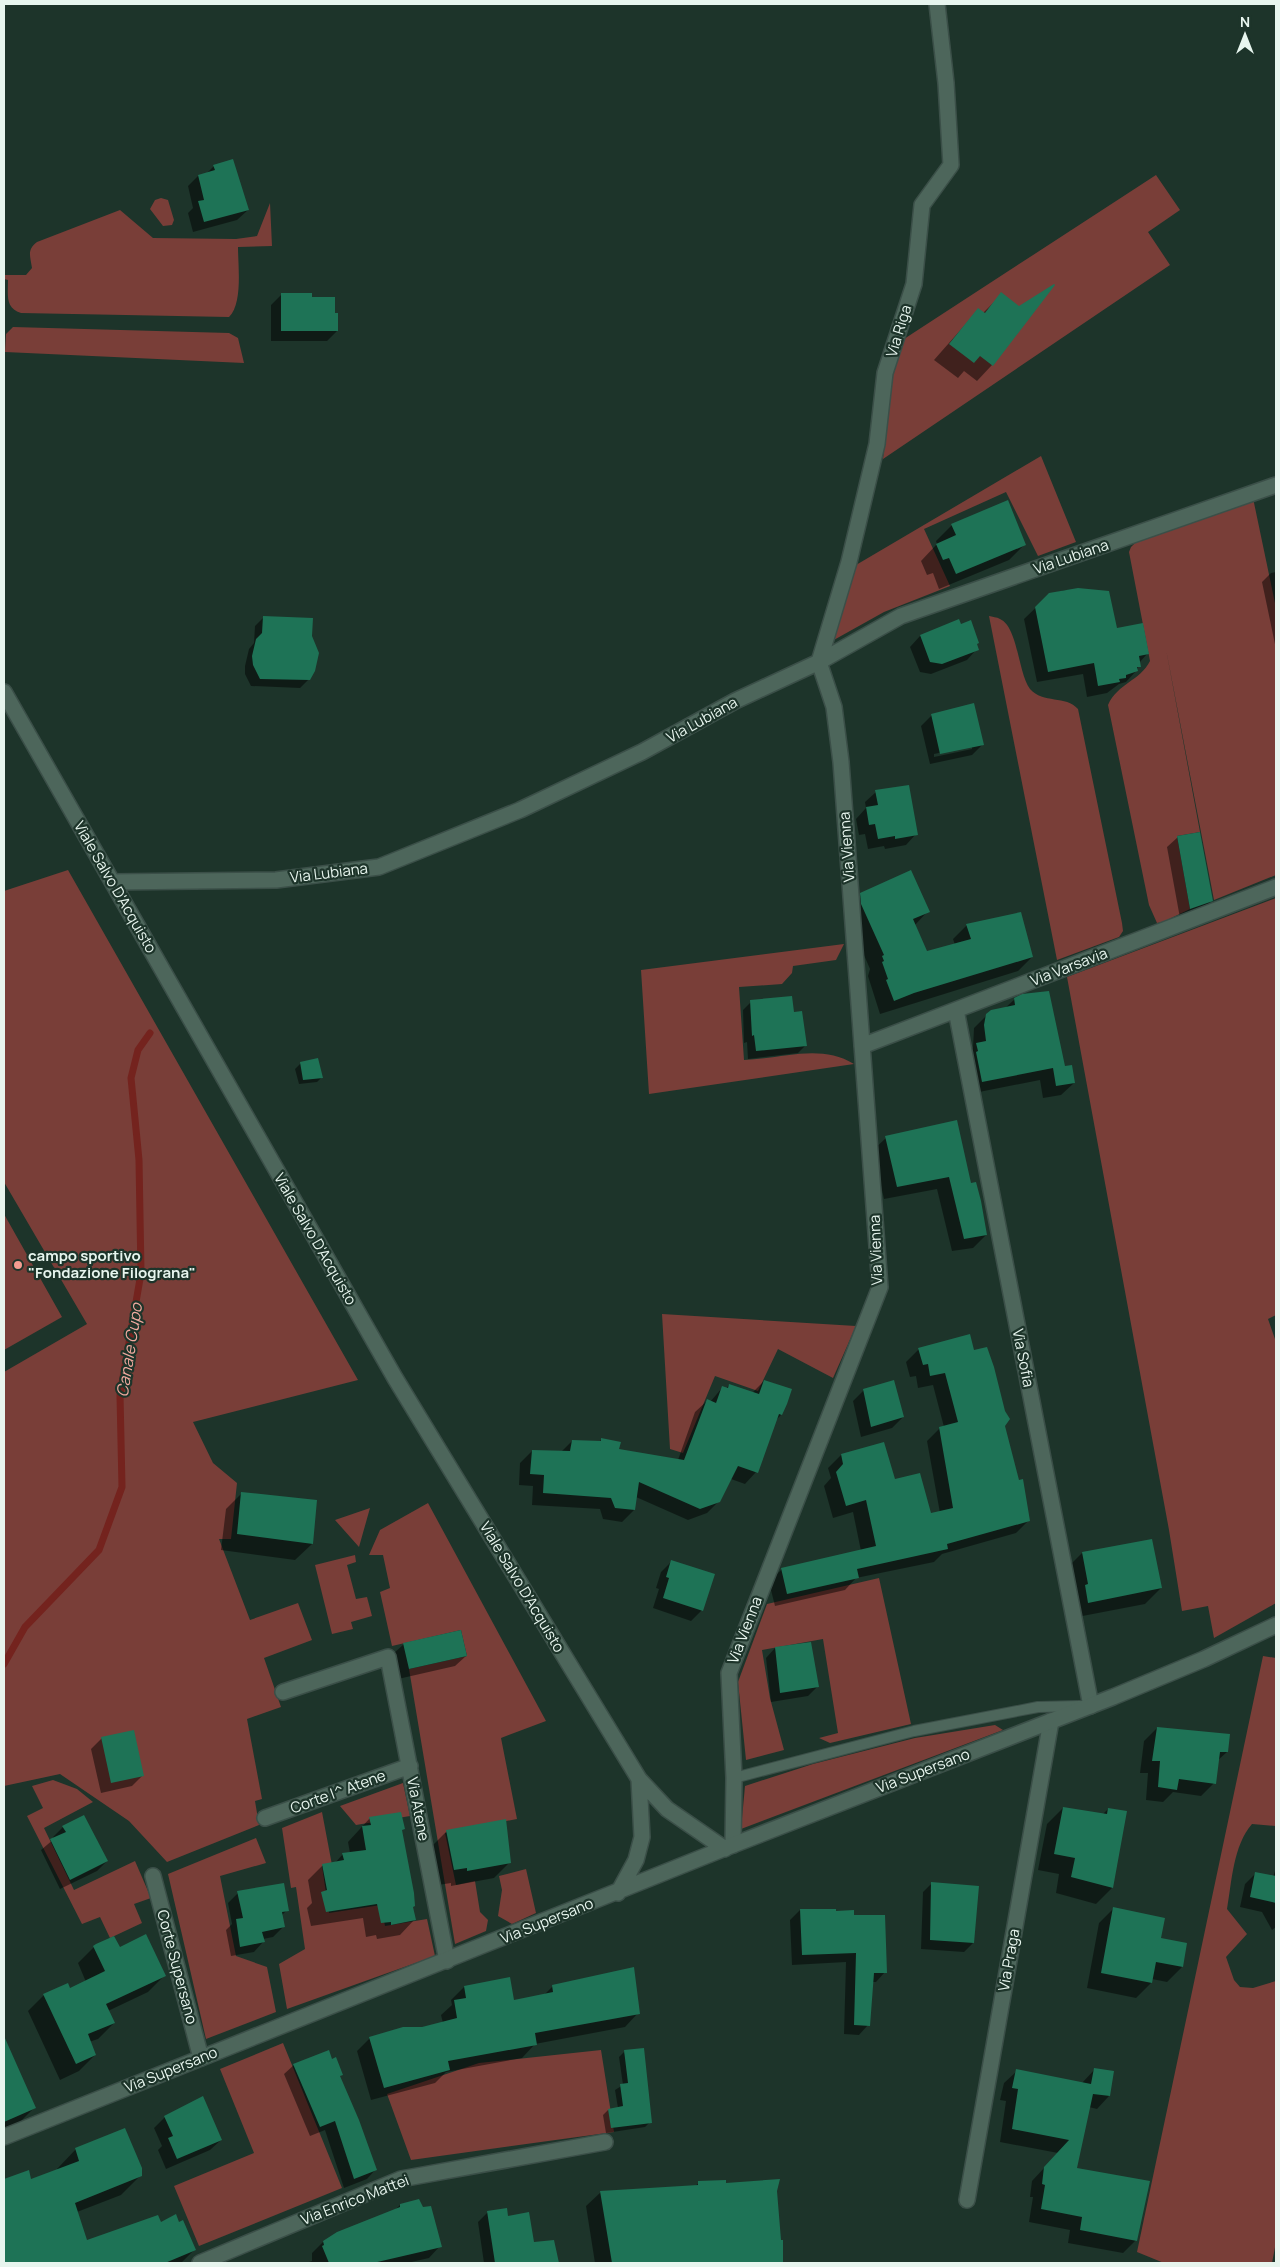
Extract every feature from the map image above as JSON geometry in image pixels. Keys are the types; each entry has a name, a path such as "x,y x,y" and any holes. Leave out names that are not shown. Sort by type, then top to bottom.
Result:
{"street":[{"name":"Via Riga","path":"819,662 849,562 877,444 886,373 914,284 922,205 951,165 946,83 937,4"},
{"name":"Via Lubiana","path":"113,882 276,880 379,867 520,810 642,752 735,701 819,662 901,616 1276,485"},
{"name":"Via Vienna","path":"729,1847 734,1778 729,1673 880,1287 841,762 834,707 819,662"},
{"name":"Viale Salvo D'Acquisto","path":"4,692 395,1378 639,1778 667,1809 729,1847"},
{"name":"Via Varsavia","path":"862,1046 1276,887"},
{"name":"Via Sofia","path":"956,1010 1091,1706"},
{"name":"Via Supersano","path":"4,2138 729,1847 1091,1706 1276,1625"},
{"name":"Via Atene","path":"283,1692 388,1657 447,1961"},
{"name":"Via Praga","path":"967,2200 1051,1721"},
{"name":"Corte I^ Atene","path":"265,1818 410,1766"},
{"name":"Viale Salvo D'Acquisto","path":"618,1893 636,1860 642,1837 639,1778"},
{"name":"Corte Supersano","path":"153,1876 201,2058"},
{"name":"Via Enrico Mattei","path":"200,2263 401,2179 605,2142"}],"lane":[{"name":"Via Supersano","path":"734,1778 914,1731 1038,1707 1091,1706"}],"shaded area":[{"path":"1156,175 1180,210 1148,232 1170,265 883,459 891,377 904,339"},
{"path":"161,198 168,200 174,220 172,225 163,226 150,209 155,200"},
{"path":"270,203 272,246 238,247 238,294 233,311 229,317 21,313 12,308 8,300 8,280 4,279 4,275 26,275 32,268 30,250 37,242 120,210 153,238 236,239 257,236"},
{"path":"13,327 229,333 238,338 244,363 5,352 6,334"},
{"path":"1041,456 1076,542 1038,556 1006,492 924,529 950,586 884,612 832,641 856,565"},
{"path":"1253,498 1276,608 1276,875 1214,900 1166,649 1200,832 1177,836 1190,909 1157,923 1149,905 1108,705 1117,692 1141,673 1150,661 1129,552 1136,542"},
{"path":"989,616 1000,619 1011,631 1026,682 1030,689 1035,694 1067,702 1078,709 1122,923 1123,931 1119,937 1057,960"},
{"path":"68,870 358,1380 193,1422 213,1463 237,1483 231,1539 219,1539 250,1620 298,1603 312,1640 264,1658 281,1707 247,1719 262,1799 255,1801 259,1825 167,1862 129,1821 60,1774 4,1786 4,1372 87,1324 4,1182 4,891"},
{"path":"1276,898 1276,1315 1268,1319 1276,1342 1276,1603 1214,1638 1208,1606 1182,1611 1169,1530 1067,977"},
{"path":"844,944 836,960 793,966 792,973 782,984 739,987 744,1060 814,1053 828,1054 854,1064 649,1094 641,970"},
{"name":"campo sportivo \"Fondazione Filograna\"","path":"4,1214 62,1317 4,1350"},
{"path":"662,1314 856,1326 833,1378 778,1349 758,1391 715,1376 683,1453 670,1449"},
{"path":"428,1503 546,1721 501,1738 517,1819 445,1833 456,1885 475,1881 480,1912 488,1920 486,1931 455,1944 409,1669 467,1656 461,1630 392,1646 380,1592 390,1588 383,1555 369,1555 380,1530"},
{"path":"370,1508 359,1547 335,1520"},
{"path":"355,1555 356,1562 347,1565 356,1599 367,1597 372,1616 351,1622 353,1629 332,1634 315,1565"},
{"path":"879,1578 911,1724 830,1743 819,1738 838,1733 823,1639 762,1650 770,1698 784,1750 746,1760 738,1682 767,1604"},
{"path":"1263,1656 1276,1658 1276,1826 1252,1824 1237,1853 1227,1909 1247,1934 1226,1957 1234,1980 1240,1987 1253,1988 1276,1981 1276,2242 1272,2263 1164,2263 1137,2252"},
{"path":"995,1725 1003,1730 741,1829 745,1786 813,1764 915,1738"},
{"path":"53,1780 77,1789 93,1802 44,1828 74,1890 135,1861 151,1898 134,1904 142,1923 110,1938 100,1917 82,1924 27,1816 43,1808 32,1786"},
{"path":"403,1783 410,1816 356,1825 340,1806"},
{"path":"322,1812 332,1865 322,1866 329,1913 381,1905 385,1926 427,1919 435,1956 287,2009 279,1964 305,1949 296,1887 291,1888 282,1828"},
{"path":"256,1838 266,1863 220,1876 236,1956 267,1967 276,2012 206,2039 168,1874"},
{"path":"526,1869 536,1913 512,1924 498,1916 502,1890 499,1876"},
{"path":"283,2043 342,2188 199,2246 174,2186 254,2153 220,2069"},
{"path":"601,2050 614,2132 411,2160 387,2094 479,2063"}],"building":[{"path":"233,159 249,210 204,222 198,201 204,200 198,175 215,170 213,165"},
{"path":"1054,284 993,366 980,356 974,363 949,344 978,308 985,313 1001,292 1019,306"},
{"path":"281,293 312,293 312,297 335,297 335,313 338,313 338,331 281,331"},
{"path":"1008,500 1026,545 956,574 949,558 943,560 936,544 956,535 951,524"},
{"path":"1078,588 1109,591 1117,628 1143,623 1149,654 1139,656 1141,667 1137,667 1138,671 1126,675 1126,678 1119,679 1120,682 1098,686 1094,663 1048,672 1035,607 1049,593"},
{"path":"263,616 313,618 312,636 319,653 315,671 310,680 260,679 253,665 252,656 256,639 262,633"},
{"path":"959,619 961,624 971,620 979,643 977,644 979,650 942,664 930,662 920,635"},
{"path":"974,703 984,745 940,754 931,714"},
{"path":"909,785 918,835 895,839 895,836 878,839 875,824 869,825 866,807 878,805 875,790"},
{"path":"1200,832 1213,901 1190,909 1177,836"},
{"path":"911,870 930,912 913,919 927,951 971,939 966,924 1021,912 1033,957 914,993 894,1001 882,962 884,961 882,956 884,955 861,904 860,893"},
{"path":"1049,991 1065,1066 1072,1065 1075,1083 1056,1086 1053,1068 982,1082 976,1043 986,1041 984,1025 986,1014 991,1010 1015,1005 1014,998 1022,994"},
{"path":"792,996 794,1012 802,1011 807,1046 756,1051 754,1035 752,1036 750,1000"},
{"path":"318,1058 323,1078 303,1080 300,1062"},
{"path":"957,1120 971,1183 976,1182 981,1201 987,1235 964,1239 949,1177 897,1187 885,1136"},
{"path":"970,1334 974,1350 987,1347 994,1367 1005,1411 1010,1419 1005,1426 1019,1480 1023,1479 1030,1521 947,1544 948,1549 857,1569 859,1578 787,1594 781,1568 876,1546 866,1500 846,1506 836,1472 843,1464 841,1454 884,1442 895,1479 920,1473 931,1513 953,1508 939,1427 958,1422 945,1373 930,1376 928,1364 923,1365 918,1348"},
{"path":"764,1380 792,1389 787,1404 782,1415 779,1414 758,1473 738,1466 720,1502 700,1509 639,1482 635,1510 615,1508 611,1498 543,1493 544,1475 530,1474 532,1450 570,1451 572,1440 601,1441 601,1438 621,1442 619,1449 684,1460 707,1399 716,1403 722,1386 728,1388 729,1384 759,1394"},
{"path":"894,1380 904,1417 871,1427 863,1389"},
{"path":"241,1492 317,1500 313,1544 237,1534"},
{"path":"1152,1539 1162,1588 1088,1603 1085,1585 1088,1584 1082,1552"},
{"path":"671,1560 715,1574 703,1611 663,1598 669,1578 666,1577"},
{"path":"461,1630 467,1656 409,1669 403,1643"},
{"path":"811,1642 819,1687 780,1693 775,1647"},
{"path":"1157,1727 1230,1734 1228,1752 1220,1752 1216,1784 1179,1779 1177,1790 1158,1787 1160,1761 1152,1761"},
{"path":"134,1730 144,1776 111,1783 101,1737"},
{"path":"1063,1807 1107,1814 1108,1808 1127,1811 1113,1888 1071,1877 1075,1858 1054,1854"},
{"path":"401,1812 405,1829 402,1830 414,1893 415,1906 413,1907 416,1920 391,1925 391,1922 381,1923 377,1904 326,1912 321,1892 327,1890 322,1864 344,1860 342,1853 366,1850 362,1826 371,1825 369,1817"},
{"path":"84,1815 108,1861 70,1880 50,1839 66,1832 62,1826"},
{"path":"506,1819 511,1863 467,1871 467,1868 454,1870 446,1830"},
{"path":"1255,1872 1276,1876 1276,1903 1250,1897"},
{"path":"931,1882 979,1886 974,1943 930,1940"},
{"path":"284,1883 289,1911 282,1912 285,1927 262,1932 265,1942 240,1947 236,1919 243,1918 237,1891"},
{"path":"1113,1907 1165,1918 1161,1938 1187,1943 1183,1967 1156,1962 1152,1983 1101,1973"},
{"path":"800,1909 854,1910 854,1915 885,1915 887,1973 874,1973 870,2026 854,2025 856,1953 802,1955"},
{"path":"146,1934 166,1976 106,2004 115,2023 88,2034 96,2055 76,2064 43,1994 68,1983 70,1988 105,1971 93,1946 96,1944 114,1936 120,1947"},
{"path":"634,1967 640,2014 535,2033 537,2045 448,2061 450,2070 384,2088 369,2037 403,2027 422,2027 457,2018 454,2000 466,1998 464,1986 510,1977 514,2000 553,1992 552,1985"},
{"path":"4,2036 36,2108 4,2122"},
{"path":"644,2048 652,2123 611,2128 608,2109 623,2106 620,2084 628,2083 624,2050"},
{"path":"329,2050 332,2059 336,2057 343,2075 340,2076 359,2120 377,2170 354,2179 335,2121 320,2127 293,2064"},
{"path":"1094,2068 1114,2071 1110,2096 1093,2094 1077,2168 1150,2181 1137,2241 1080,2230 1082,2217 1041,2209 1045,2185 1042,2184 1044,2167 1069,2140 1012,2129 1018,2089 1012,2088 1016,2069 1091,2084"},
{"path":"203,2096 222,2140 177,2159 168,2138 173,2136 164,2116"},
{"path":"125,2128 142,2168 142,2176 75,2203 87,2240 158,2215 161,2222 176,2214 179,2222 183,2220 196,2250 165,2263 4,2263 4,2179 29,2170 31,2179 79,2161 75,2148"},
{"path":"780,2179 777,2191 781,2240 783,2240 783,2263 612,2263 600,2191 698,2185 698,2181 726,2180 726,2183"},
{"path":"419,2199 423,2207 431,2206 442,2247 373,2263 329,2263 322,2246 324,2245 323,2241 337,2232 400,2207 400,2204"},
{"path":"507,2208 508,2216 529,2212 534,2242 554,2240 559,2263 495,2263 487,2211"}],"waterway":[{"name":"Canale Cupo","path":"4,1664 25,1627 99,1550 122,1487 120,1395 141,1273 139,1160 131,1078 138,1050 150,1033"}],"place":[{"name":"campo sportivo \"Fondazione Filograna\"","path":"18,1265"}]}
